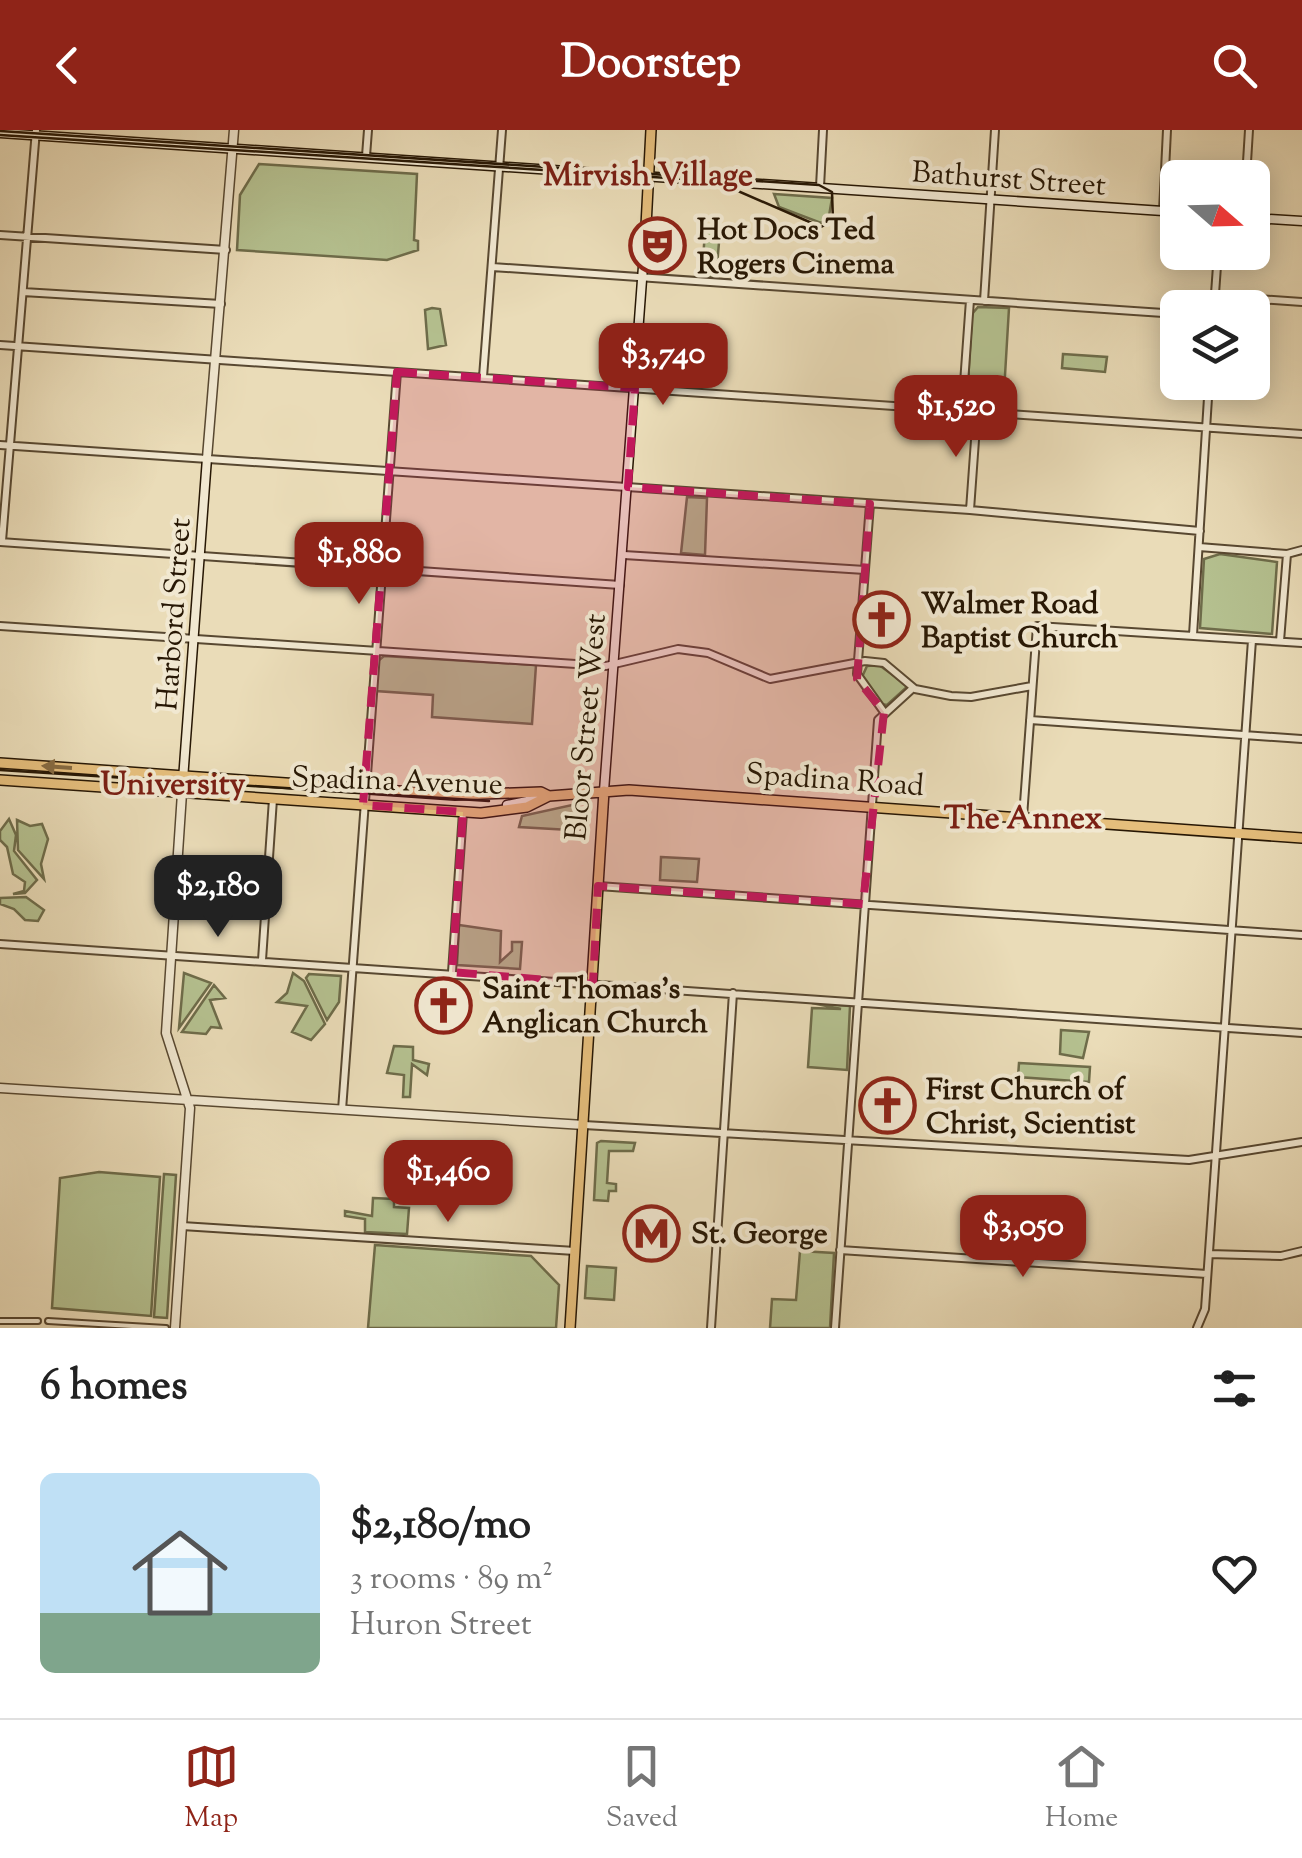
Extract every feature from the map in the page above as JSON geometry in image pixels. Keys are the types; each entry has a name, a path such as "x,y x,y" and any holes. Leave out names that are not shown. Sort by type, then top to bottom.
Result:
{"main road":[{"name":"Harbord Street","path":"176,1328 190,1108 166,1040 170,956 234,130"},
{"name":"Bloor Street West","path":"572,1328 604,791 622,585 651,130"},
{"name":"Bathurst Street","path":"0,133 1160,211"},
{"path":"1270,219 1302,221"},
{"name":"Spadina Avenue","path":"0,763 365,788 507,803 542,804 549,796"},
{"name":"Spadina Avenue","path":"0,780 463,812 541,792 549,796 604,791"},
{"name":"Spadina Road","path":"604,791 872,806 1302,838"},
{"path":"0,1088 584,1124"}],"street":[{"path":"366,156 368,130"},
{"path":"484,378 502,130"},
{"path":"820,187 823,130"},
{"path":"984,301 995,130"},
{"path":"1165,160 1167,130"},
{"path":"1247,160 1249,130"},
{"path":"36,133 1,542 622,585"},
{"path":"0,236 226,250"},
{"path":"492,267 1160,313"},
{"path":"23,292 222,304"},
{"path":"962,411 970,300"},
{"path":"1270,300 1302,302"},
{"path":"0,346 1302,434"},
{"path":"342,1110 398,372"},
{"path":"1192,635 1208,400"},
{"path":"970,510 977,412"},
{"path":"0,445 970,510 1200,531"},
{"path":"870,504 859,682 884,712"},
{"path":"1199,547 1287,554 1302,550"},
{"path":"1280,641 1287,554"},
{"path":"624,555 865,570"},
{"path":"1023,817 1034,630 1040,625 1302,643"},
{"path":"0,626 614,663 664,650 690,650 756,675 779,678 858,662 884,664 913,688 971,698 1032,686"},
{"path":"1198,1328 1205,1309 1217,1157 1252,640"},
{"path":"835,1328 878,720 913,688"},
{"path":"1030,720 1302,739"},
{"path":"262,960 274,799"},
{"path":"452,972 463,812"},
{"path":"598,886 1302,935"},
{"path":"0,944 452,972 1302,1034"},
{"path":"711,1328 733,994"},
{"path":"584,1124 1189,1160 1302,1142"},
{"path":"182,1226 575,1251"},
{"path":"840,1250 1207,1274"},
{"path":"1209,1254 1281,1256 1302,1252"},
{"path":"0,1322 20,1326 38,1320"},
{"path":"50,1321 166,1328"}],"highlighted area":[{"path":"397,372 635,388 628,487 870,504 857,679 884,712 863,904 598,886 593,984 452,972 463,812 363,805"}],"green space":[{"path":"259,164 417,174 414,240 418,241 418,250 387,260 237,250 240,195"},
{"path":"774,194 832,198 829,216 821,223 779,207"},
{"path":"705,230 720,231 716,277 702,276"},
{"path":"978,307 1009,308 1003,409 972,407 967,400 972,314"},
{"path":"440,309 446,345 428,349 425,310"},
{"path":"1063,354 1107,357 1105,372 1062,368"},
{"path":"687,497 707,498 705,555 681,553"},
{"path":"1220,554 1277,562 1272,634 1200,628 1204,559"},
{"path":"384,656 536,665 532,724 432,717 433,695 376,691 378,661"},
{"path":"879,665 908,686 887,705 881,704 862,677 867,666"},
{"path":"572,805 588,813 587,831 519,827 522,816"},
{"path":"9,819 16,835 14,851 37,880 25,893 13,894 24,891 25,882 13,874 7,847 0,840 0,831"},
{"path":"17,820 30,826 42,824 48,839 41,864 44,879 18,850"},
{"path":"661,857 699,859 697,882 660,880"},
{"path":"26,897 44,910 38,921 25,920 14,909 0,904 0,898"},
{"path":"459,925 501,931 500,962 512,951 512,942 522,942 520,969 457,965"},
{"path":"184,973 211,983 179,1028"},
{"path":"293,973 304,981 325,1024 311,1040 292,1032 307,1006 277,1002 287,993"},
{"path":"309,974 341,976 339,1002 327,1020 306,978"},
{"path":"214,985 225,998 210,1000 221,1028 211,1027 206,1034 182,1032"},
{"path":"812,1003 850,1006 847,1070 808,1067 812,1008 841,1009"},
{"path":"1061,1030 1089,1032 1083,1058 1060,1054"},
{"path":"394,1046 413,1047 413,1060 429,1064 427,1075 412,1064 410,1097 403,1097 404,1075 387,1073"},
{"path":"1019,1063 1090,1067 1089,1082 1018,1077"},
{"path":"597,1143 635,1143 633,1151 609,1151 607,1183 616,1184 616,1191 609,1191 608,1201 594,1200"},
{"path":"99,1172 160,1177 151,1316 52,1308 60,1178"},
{"path":"164,1174 176,1175 167,1318 154,1317"},
{"path":"373,1198 394,1199 394,1207 409,1208 407,1234 365,1232 365,1219 345,1216 345,1211 372,1216"},
{"path":"375,1245 531,1256 559,1285 556,1328 368,1328"},
{"path":"800,1251 834,1253 830,1328 770,1328 772,1299 796,1300"},
{"path":"587,1266 616,1268 614,1300 585,1298"}],"tram line":[{"path":"0,131 819,185 832,192 833,221 821,227 715,181 0,135"},
{"path":"0,770 489,801"}],"place":[{"name":"Hot Docs Ted Rogers Cinema","path":"658,246"},
{"name":"Walmer Road Baptist Church","path":"882,620"},
{"name":"Saint Thomas's Anglican Church","path":"443,1005"},
{"name":"First Church of Christ, Scientist","path":"887,1106"},
{"name":"St. George","path":"652,1233"}],"district":[{"name":"Mirvish Village","path":"648,174"},
{"name":"University","path":"173,783"},
{"name":"The Annex","path":"1023,817"}]}
